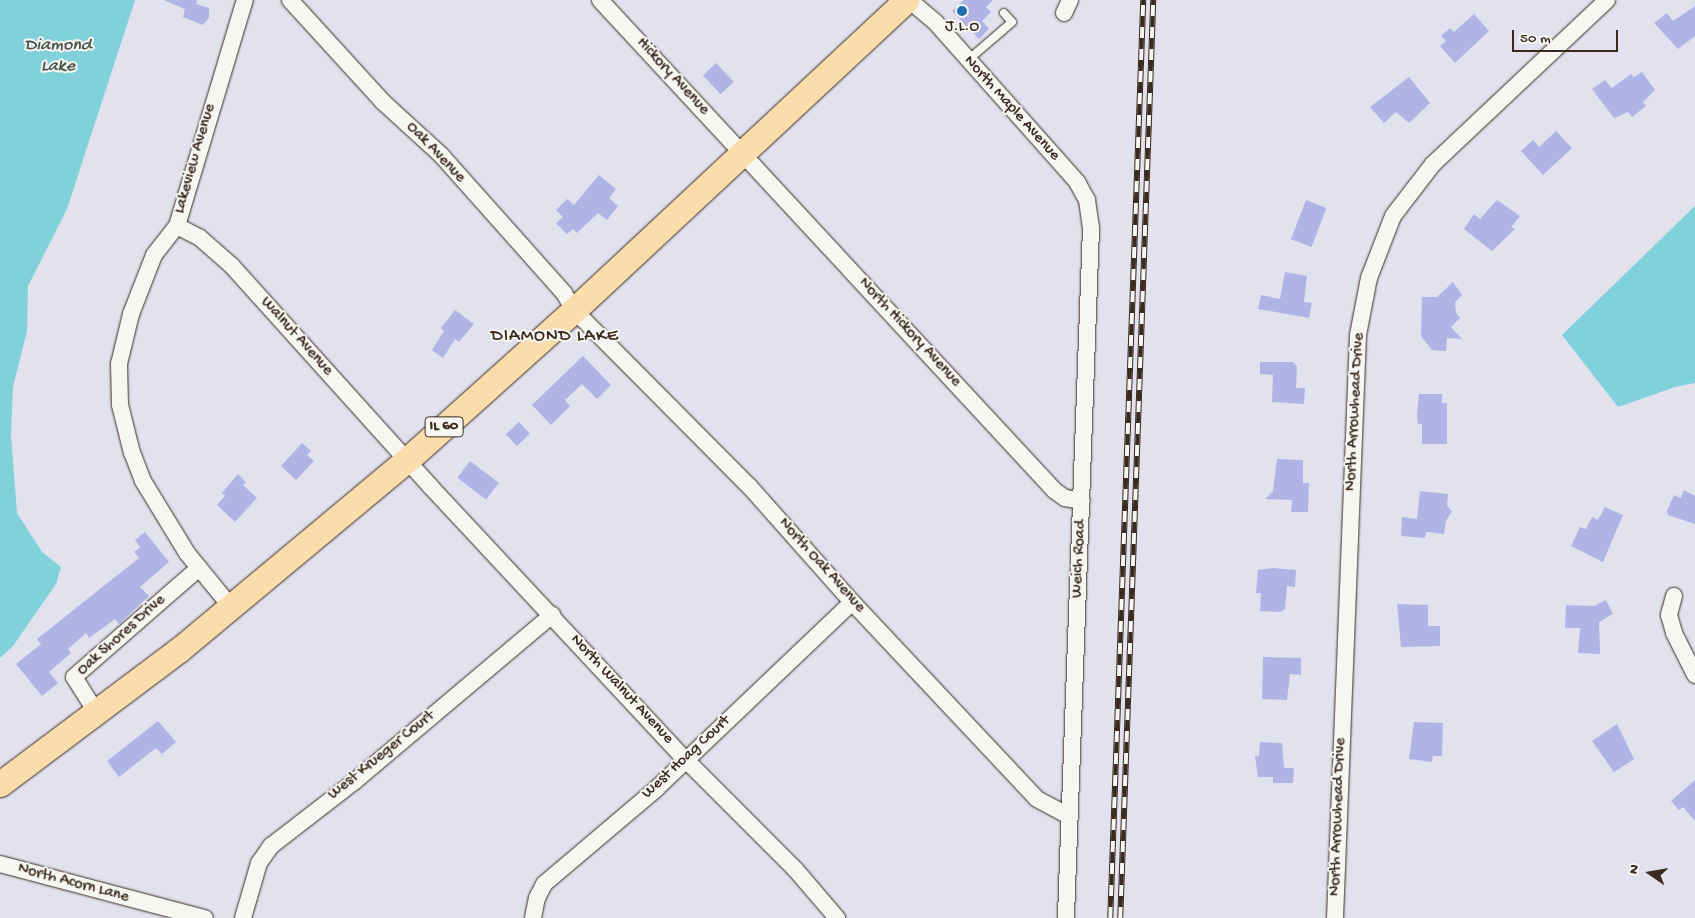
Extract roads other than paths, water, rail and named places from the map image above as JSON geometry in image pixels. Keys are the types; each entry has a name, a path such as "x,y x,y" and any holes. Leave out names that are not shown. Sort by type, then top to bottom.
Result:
{"main road":[{"name":"IL 60","path":"0,784 231,607 407,460 574,310 908,0"}],"street":[{"name":"Lakeview Avenue","path":"231,607 199,568 159,511 143,481 132,454 120,405 119,364 132,314 154,255 177,226 245,0"},
{"name":"Oak Avenue","path":"290,0 383,102 441,155 564,293 574,310"},
{"name":"Hickory Avenue","path":"600,0 744,153"},
{"name":"North Maple Avenue","path":"908,0 936,23 1077,182 1087,200"},
{"name":"North Arrowhead Drive","path":"1335,918 1358,335 1368,278 1393,216 1433,164 1607,0"},
{"name":"North Hickory Avenue","path":"744,153 1055,491 1065,498 1082,502"},
{"name":"Weich Road","path":"1066,918 1091,228 1087,200"},
{"name":"Walnut Avenue","path":"177,226 199,237 232,266 407,460"},
{"name":"North Oak Avenue","path":"574,310 749,486 852,602 1037,799 1070,816"},
{"name":"North Walnut Avenue","path":"407,460 685,759 740,812 838,918"},
{"name":"Oak Shores Drive","path":"96,712 74,677 199,568"},
{"path":"1674,596 1669,615 1674,633 1695,675"},
{"name":"West Hoag Court","path":"533,918 537,898 544,884 657,788 685,759 852,602"},
{"name":"West Krueger Court","path":"243,918 259,863 271,846 355,781 552,615"},
{"name":"North Acorn Lane","path":"0,864 205,918"}],"lane":[{"path":"968,60 1012,22 1004,13"}],"water":[{"name":"Diamond Lake","path":"0,0 135,0 67,209 28,286 27,331 13,387 11,435 17,513 42,552 61,567 56,584 13,646 0,658"},
{"path":"1695,206 1695,383 1675,387 1618,407 1562,335"}],"railway":[{"path":"1110,918 1143,0"},
{"path":"1120,918 1153,0"}],"place":[{"name":"J.L.O","path":"962,11"}],"district":[{"name":"DIAMOND LAKE","path":"555,337"}]}
